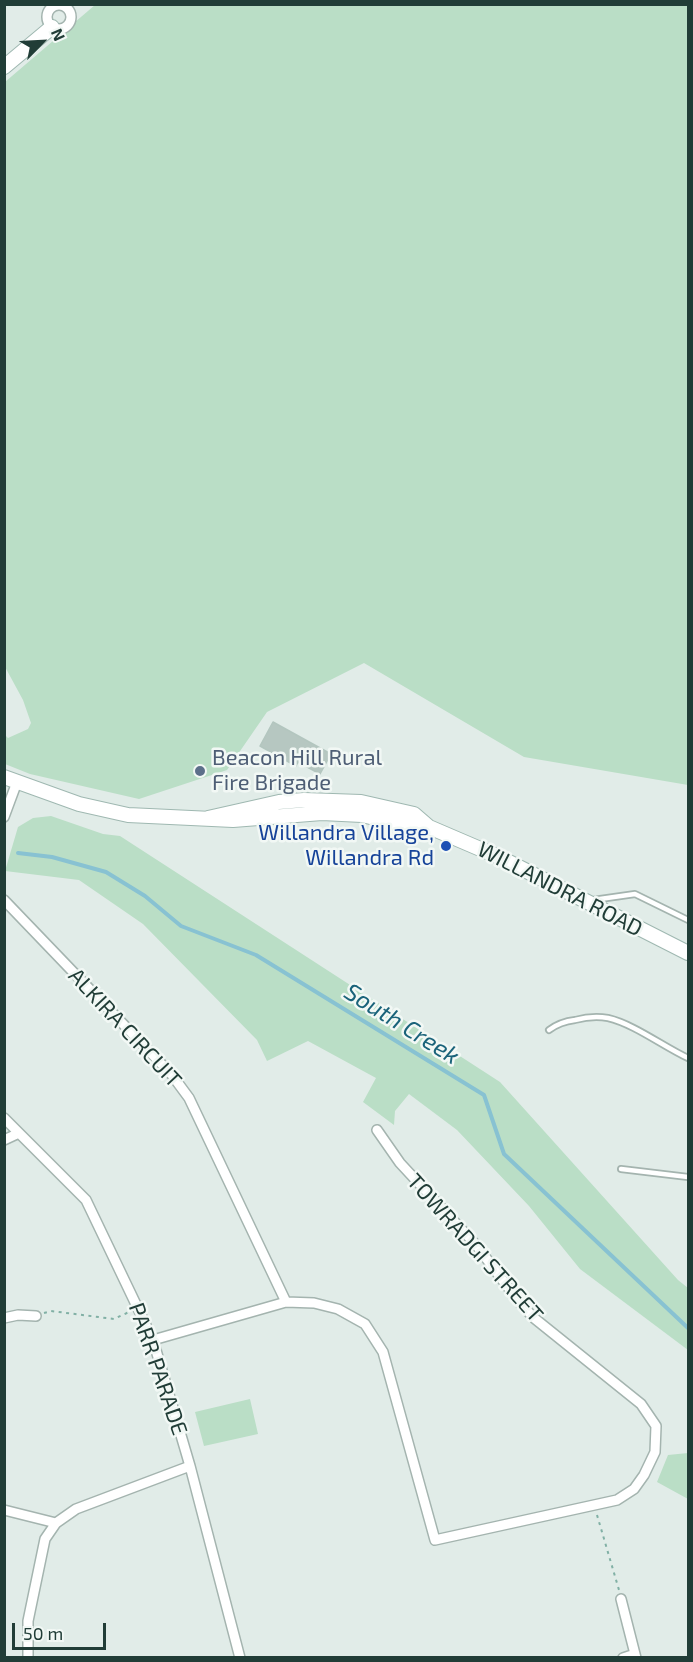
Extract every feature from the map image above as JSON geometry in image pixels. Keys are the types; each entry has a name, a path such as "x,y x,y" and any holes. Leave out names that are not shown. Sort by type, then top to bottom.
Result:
{"main road":[{"path":"4,67 52,27"},
{"name":"WILLANDRA ROAD","path":"11,780 79,804 128,815 208,818 231,811 291,800 361,802 399,810 414,814 429,827 499,857 688,954"}],"street":[{"path":"70,12 79,4"},
{"path":"50,6 65,6 70,12 72,20 65,28 55,29 47,21 50,6"},
{"path":"4,817 11,780"},
{"name":"ALKIRA CIRCUIT","path":"4,900 172,1075 189,1098 286,1302"},
{"name":"PARR PARADE","path":"4,1118 86,1200 153,1340 190,1466 240,1658"},
{"name":"TOWRADGI STREET","path":"153,1340 286,1302 314,1303 338,1309 365,1324 383,1352 435,1540 617,1500 634,1489 655,1452 656,1426 641,1404 534,1318 519,1302 477,1246 400,1163 377,1130"},
{"path":"4,1140 19,1133"},
{"path":"4,1318 18,1315 36,1316"},
{"path":"28,1658 30,1609 45,1539 56,1523 76,1509 190,1466"},
{"path":"4,1510 56,1523"},
{"path":"621,1599 635,1656 623,1658"}],"lane":[{"path":"584,902 635,894 688,920"},
{"path":"549,1030 573,1020 591,1017 607,1018 620,1022 688,1058"},
{"path":"621,1169 688,1177"}],"path":[{"path":"36,1316 51,1311 114,1319 139,1308"},
{"path":"594,1505 621,1599"}],"green space":[{"path":"95,5 688,5 688,785 524,757 364,663 267,712 227,770 139,799 30,774 5,764 5,735 8,738 28,729 31,723 23,700 4,665 5,82"},
{"path":"51,816 103,834 120,836 500,1082 678,1280 688,1288 688,1350 580,1269 529,1206 457,1130 409,1094 395,1111 394,1125 363,1102 376,1078 308,1041 267,1061 257,1040 143,924 79,880 5,871 18,827 33,818"},
{"path":"250,1399 258,1434 204,1446 195,1412"},
{"path":"688,1453 688,1499 657,1482 668,1455"}],"building":[{"path":"273,722 331,754 320,774 298,762 296,766 260,746"}],"waterway":[{"name":"South Creek","path":"18,853 52,857 106,872 145,896 181,926 256,955 484,1095 504,1154 688,1328"}],"place":[{"name":"Beacon Hill Rural Fire Brigade","path":"200,771"},
{"name":"Willandra Village, Willandra Rd","path":"446,846"}]}
